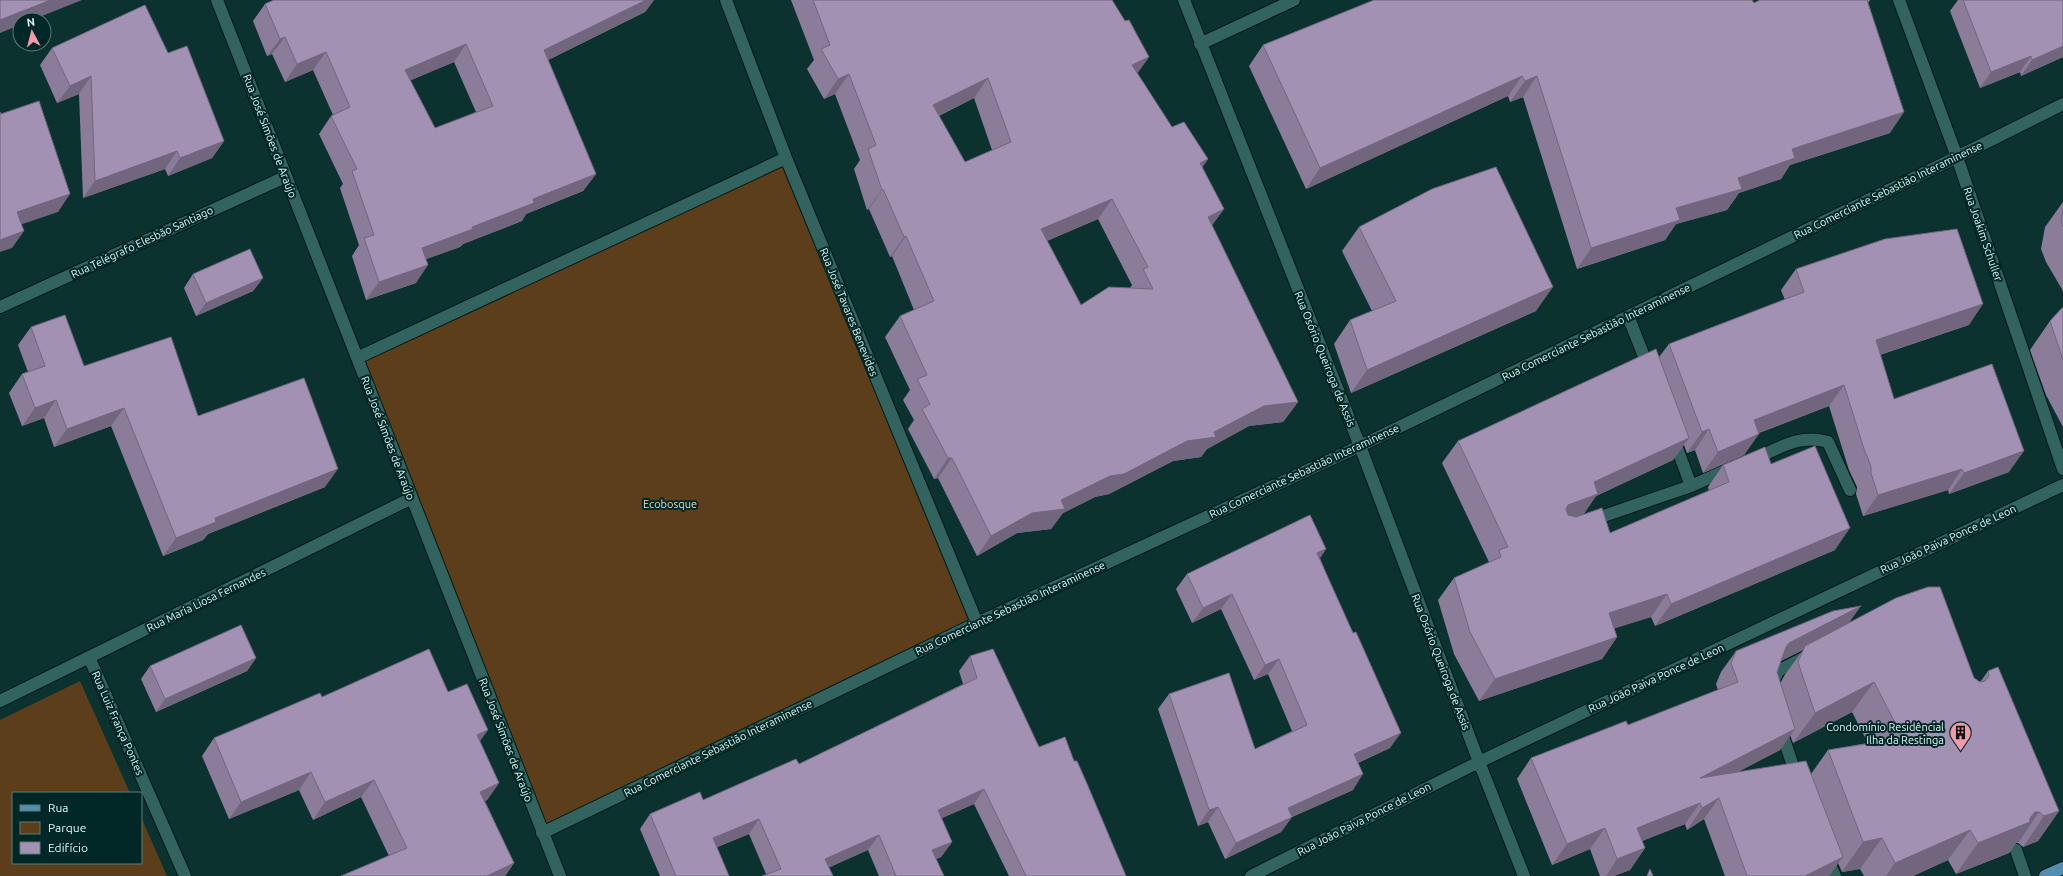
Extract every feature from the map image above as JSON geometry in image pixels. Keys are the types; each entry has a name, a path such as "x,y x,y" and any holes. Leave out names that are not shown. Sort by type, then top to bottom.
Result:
{"main road":[{"path":"2045,876 2063,868"}],"street":[{"name":"Rua José Simões de Araújo","path":"217,0 285,177 358,358 560,876"},
{"name":"Rua José Tavares Benevides","path":"726,0 786,158 976,623"},
{"name":"Rua Osório Queiroga de Assis","path":"1184,0 1200,44 1360,446 1479,762 1524,876"},
{"path":"1200,44 1294,0"},
{"name":"Rua Joakim Schuller","path":"1899,0 1957,157 2063,469"},
{"name":"Rua Comerciante Sebastião Interaminense","path":"542,833 976,623 1360,446 1957,157 2063,104"},
{"path":"358,358 786,158"},
{"name":"Rua Telégrafo Elesbão Santiago","path":"0,307 285,177"},
{"path":"1628,316 1654,383"},
{"path":"1670,427 1691,486"},
{"path":"1580,525 1691,486 1800,439 1815,438 1828,442 1850,490"},
{"name":"Rua João Paiva Ponce de Leon","path":"1251,876 1479,762 2063,485"},
{"name":"Rua Maria Liosa Fernandes","path":"0,701 412,498"},
{"path":"1771,699 1769,692 1778,671 1818,650"},
{"name":"Rua Luiz França Pontes","path":"89,657 185,876"},
{"path":"1775,713 1802,791"},
{"path":"1824,848 1835,876"},
{"path":"2016,850 2025,876"}],"green space":[{"name":"Ecobosque","path":"786,158 977,623 542,833 358,358"},
{"path":"80,681 130,792 12,792 12,864 142,864 142,819 167,876 0,876 0,720"}],"building":[{"path":"0,0 51,0 20,12 12,12 12,15 0,20"},
{"path":"274,0 646,0 544,50 596,174 533,199 534,203 472,227 473,229 422,248 428,265 379,282 364,238 374,235 352,171 357,169 331,116 350,107 326,52 297,64 285,37 280,39 265,4","holes":["466,44 493,106 435,128 405,70"]},
{"path":"813,0 1112,0 1125,21 1129,20 1149,57 1132,65 1172,127 1184,122 1208,159 1200,163 1224,209 1208,217 1298,402 1264,406 1214,432 1216,437 1187,441 1124,474 1110,476 1061,500 1065,509 1032,513 991,536 952,458 948,458 922,409 930,404 917,379 927,375 900,316 934,301 906,236 904,237 883,189 882,190 868,149 876,145 849,74 838,79 821,49 830,45","holes":["988,78 1011,142 965,162 933,105","1112,199 1148,267 1143,269 1153,289 1109,287 1081,305 1041,229"]},
{"path":"1374,0 1752,0 1754,3 1760,0 1867,0 1904,112 1792,149 1795,158 1738,178 1742,189 1676,208 1680,220 1591,248 1537,76 1525,81 1522,76 1320,168 1263,45"},
{"path":"1963,0 2063,0 2063,46 2032,60 2031,56 1991,72"},
{"path":"145,5 168,53 187,46 224,141 180,158 177,151 95,181 91,76 70,86 52,48"},
{"path":"39,101 70,194 17,212 24,231 0,240 0,112 1,114"},
{"path":"1496,167 1553,287 1367,370 1350,320 1396,301 1359,227 1432,189"},
{"path":"2063,209 2063,227 2061,221"},
{"path":"1957,229 1983,304 1876,340 1894,399 1992,364 2024,451 1964,473 1962,469 1878,495 1871,473 1871,466 1864,449 1844,385 1754,420 1759,434 1718,452 1709,429 1702,432 1669,344 1804,292 1796,269 1885,239"},
{"path":"250,249 263,278 206,303 193,274"},
{"path":"2063,307 2063,360 2050,321"},
{"path":"65,315 84,366 171,337 198,416 304,378 338,469 215,518 216,522 176,538 124,408 67,429 56,400 35,408 22,374 45,366 31,327"},
{"path":"1656,349 1689,438 1594,482 1598,494 1568,505 1566,509 1568,515 1576,517 1602,508 1610,533 1729,482 1723,465 1765,447 1771,464 1815,446 1850,528 1671,604 1667,594 1609,613 1617,637 1495,679 1470,632 1454,578 1501,557 1499,550 1508,547 1458,441"},
{"path":"1310,515 1326,549 1317,553 1353,633 1356,632 1401,733 1354,754 1363,774 1288,808 1292,817 1236,843 1218,807 1209,810 1169,694 1229,673 1255,749 1307,725 1279,659 1265,665 1232,594 1203,608 1187,574"},
{"path":"1928,587 1940,587 1974,678 1980,682 1985,681 1989,676 1988,671 1998,667 2059,811 2044,816 2039,812 2035,812 2030,818 2030,822 1978,843 1970,830 1895,863 1882,838 1863,842 1828,750 1903,738 1874,682 1815,713 1798,662 1805,646 1896,598"},
{"path":"1861,606 1789,643 1786,647 1777,672 1795,729 1700,778 1806,761 1843,857 1805,876 1747,876 1719,798 1702,808 1700,803 1637,828 1645,848 1617,859 1605,828 1567,844 1531,758 1626,721 1628,725 1738,682 1731,663 1736,651 1833,611"},
{"path":"241,625 256,658 165,699 150,666"},
{"path":"429,649 448,692 467,684 488,730 477,735 499,783 480,792 514,863 487,876 341,876 407,848 374,780 325,802 311,772 241,802 214,738 320,693 322,697"},
{"path":"993,649 1039,747 1065,737 1074,761 1077,761 1126,876 1026,876 984,789 938,810 952,842 932,850 944,876 896,876 879,835 825,859 833,876 762,876 781,869 759,819 713,838 729,876 676,876 650,814 700,792 703,800 796,759 799,764 977,678 970,656"},
{"path":"1650,869 1653,876 1647,876"}],"place":[{"name":"Condomínio Residêncial Ilha da Restinga","path":"1960,752"}]}
